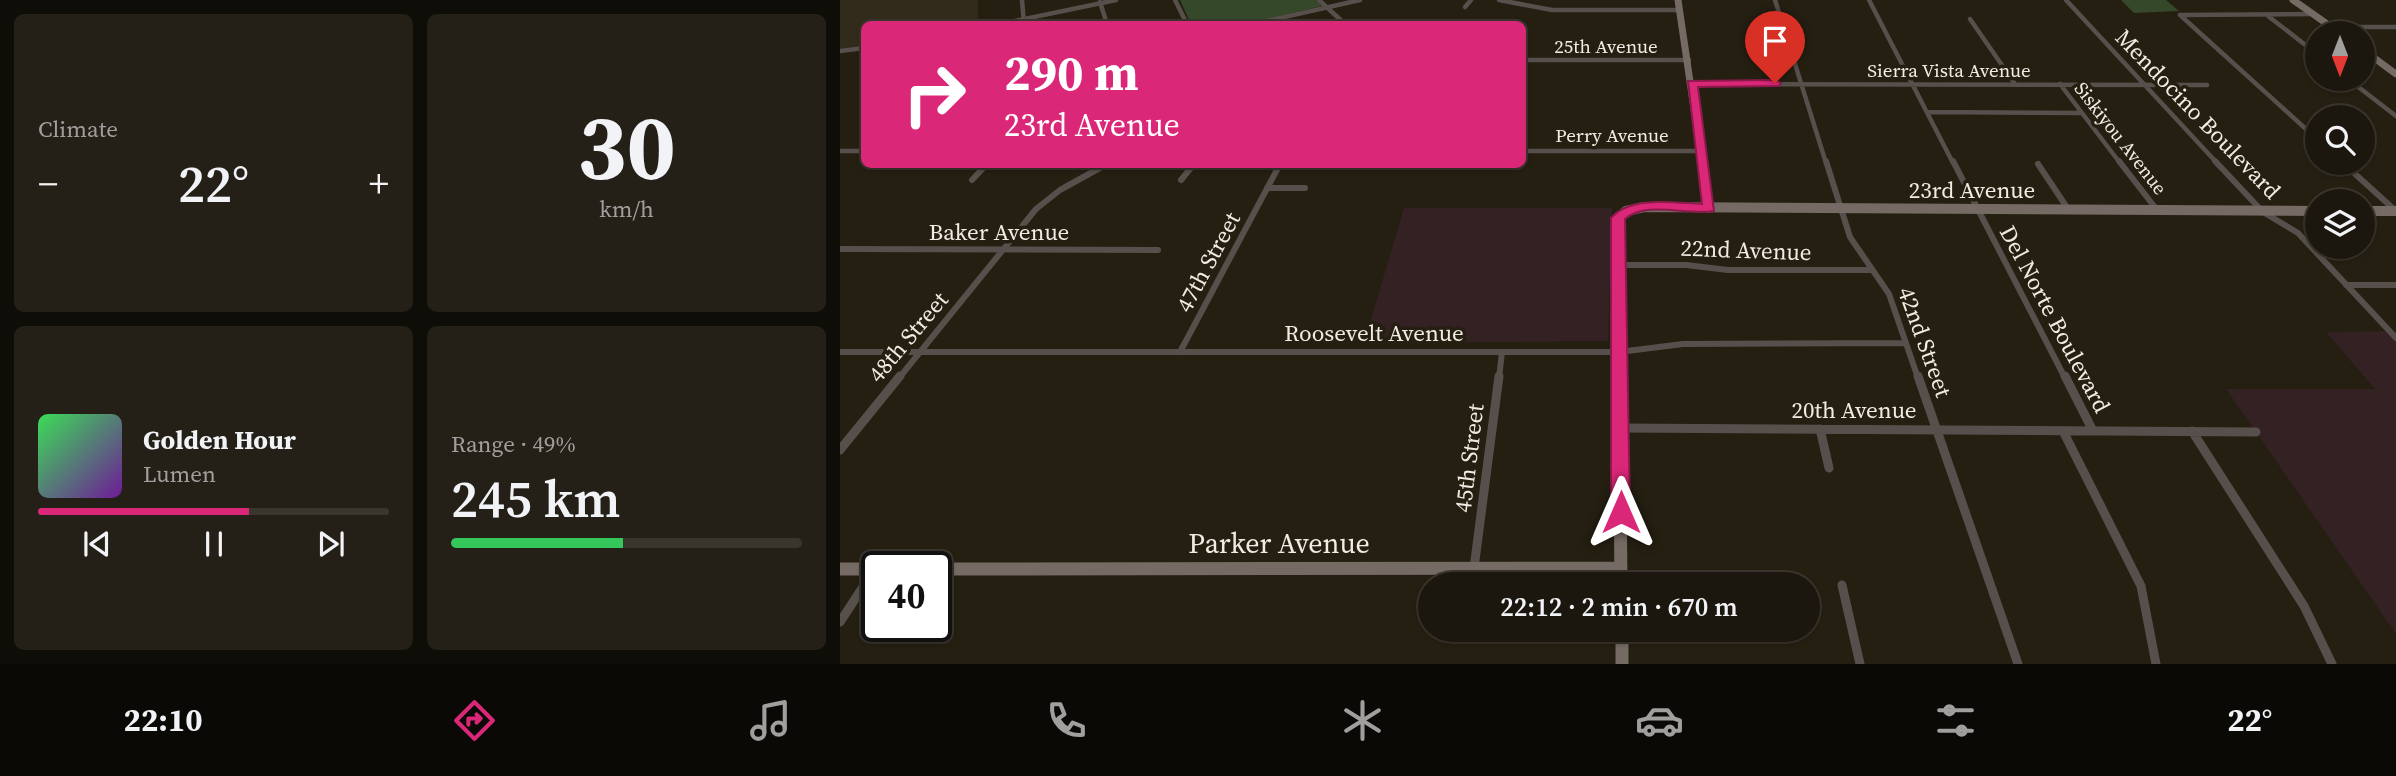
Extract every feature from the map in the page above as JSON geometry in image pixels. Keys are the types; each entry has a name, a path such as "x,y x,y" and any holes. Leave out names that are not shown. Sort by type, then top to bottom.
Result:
{"street":[{"path":"1022,0 1024,21"},
{"path":"1028,21 1116,0"},
{"path":"1175,0 1186,21"},
{"path":"1319,0 1342,21"},
{"path":"1274,21 1360,0"},
{"path":"1465,7 1471,0"},
{"path":"1499,0 1530,7 1680,10"},
{"path":"1530,7 1536,0"},
{"path":"1608,0 1608,10"},
{"path":"1678,0 1709,208"},
{"name":"42nd Street","path":"1775,0 1852,243 1889,294 2018,664"},
{"name":"Del Norte Boulevard","path":"1869,0 2093,431"},
{"name":"Mendocino Boulevard","path":"2066,0 2263,212 2291,228 2396,338"},
{"path":"2293,0 2323,21"},
{"path":"1100,2 1106,21"},
{"path":"2305,128 2180,15 2313,14"},
{"path":"2267,15 2305,45"},
{"path":"1970,19 2015,84"},
{"path":"2375,27 2396,27"},
{"path":"840,51 861,48"},
{"path":"2375,58 2394,71"},
{"name":"25th Avenue","path":"1526,60 1689,60"},
{"name":"Sierra Vista Avenue","path":"1692,84 2207,85"},
{"name":"Siskiyou Avenue","path":"2060,84 2157,210"},
{"path":"2364,91 2396,116"},
{"path":"1927,112 2082,113"},
{"path":"840,151 861,151"},
{"name":"Perry Avenue","path":"1526,151 1702,151"},
{"path":"2038,164 2068,209"},
{"path":"972,180 983,168"},
{"name":"48th Street","path":"840,450 1043,203 1100,168"},
{"path":"1181,180 1191,168"},
{"name":"47th Street","path":"1180,352 1278,168"},
{"path":"2356,175 2396,211"},
{"path":"1267,188 1305,188"},
{"name":"23rd Avenue","path":"1618,265 1618,218 1626,211 1644,207 2305,211"},
{"path":"2375,211 2396,211"},
{"name":"Baker Avenue","path":"840,249 1157,250"},
{"path":"1618,265 1621,572"},
{"name":"22nd Avenue","path":"1618,265 1686,265 1728,270 1872,270"},
{"path":"2346,285 2396,285"},
{"name":"Roosevelt Avenue","path":"840,352 1619,352 1683,344 1906,343"},
{"name":"45th Street","path":"1474,568 1502,352"},
{"name":"20th Avenue","path":"1620,428 2256,432"},
{"path":"1820,429 1829,468"},
{"path":"2063,431 2141,586 2157,664"},
{"path":"2192,431 2308,613 2332,664"},
{"name":"Parker Avenue","path":"952,569 1621,568"},
{"path":"840,569 861,569"},
{"path":"1842,585 1860,664"},
{"path":"840,622 861,591"},
{"path":"1622,642 1622,664"}],"shaded area":[{"path":"840,0 978,0 978,21 861,21 861,46 840,49"},
{"path":"1404,208 1612,208 1608,341 1364,343"},
{"path":"2396,331 2396,634 2226,389 2375,389 2326,332"}],"green space":[{"path":"1180,0 1316,0 1322,6 1259,21 1190,21"},
{"path":"2121,0 2166,0 2179,11 2134,13"}],"route":[{"path":"1621,512 1618,218 1626,211 1644,207 1709,208 1692,84 1775,83"}]}
